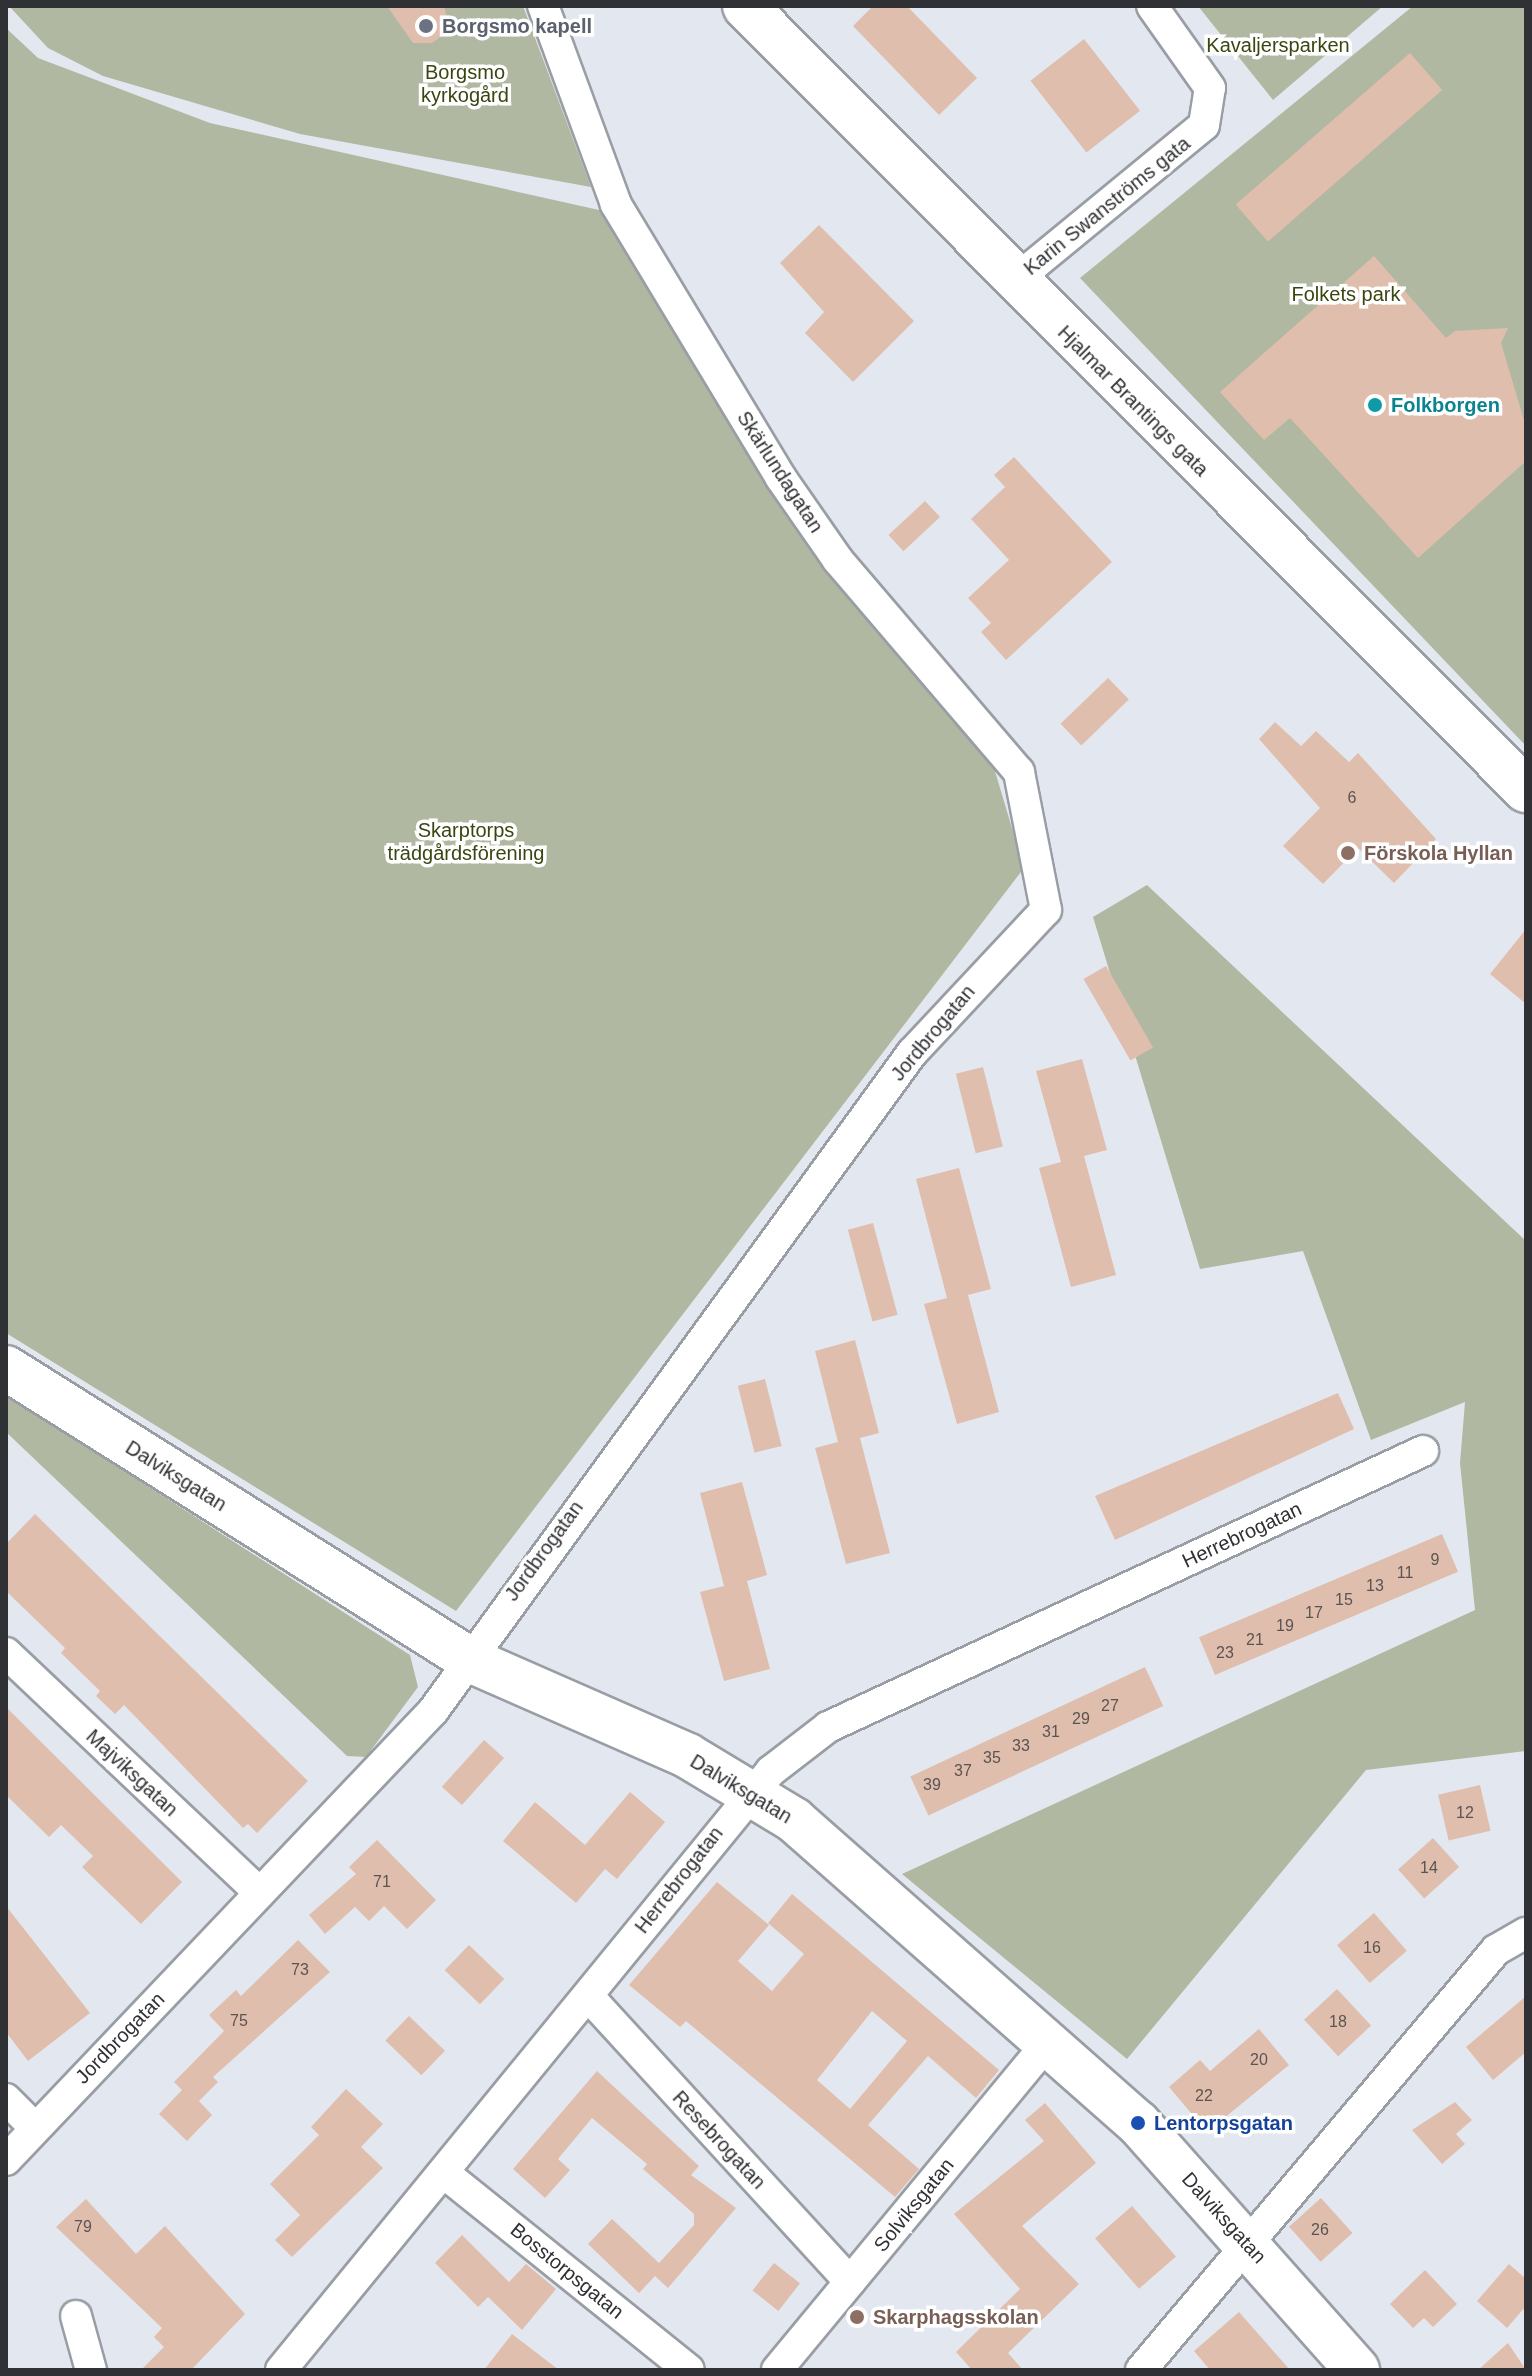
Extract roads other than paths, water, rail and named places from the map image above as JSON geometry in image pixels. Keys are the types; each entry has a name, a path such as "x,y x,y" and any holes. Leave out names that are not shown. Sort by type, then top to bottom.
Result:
{"street":[{"name":"Skärlundagatan","path":"543,6 616,204 781,478 838,560 1019,772 1046,910"},
{"name":"Hjalmar Brantings gata","path":"745,6 1013,282 1526,790"},
{"name":"Karin Swanströms gata","path":"1013,282 1204,125 1210,88 1152,6"},
{"name":"Jordbrogatan","path":"6,2160 472,1661 498,1613 912,1053 1046,910"},
{"name":"Dalviksgatan","path":"6,1368 472,1661 749,1791 794,1820 1050,2040 1138,2123 1357,2370"},
{"name":"Herrebrogatan","path":"281,2370 589,1997 749,1791 828,1727 1423,1451"},
{"name":"Majviksgatan","path":"6,1653 259,1892"},
{"path":"1141,2370 1496,1950 1526,1933"},
{"name":"Resebrogatan","path":"589,1997 850,2282"},
{"name":"Solviksgatan","path":"777,2370 1050,2040"},
{"path":"6,2099 35,2128"},
{"name":"Bosstorpsgatan","path":"444,2173 689,2370"},
{"path":"76,2316 91,2370"}],"place":[{"name":"Borgsmo kapell","path":"426,26"},
{"name":"Folkborgen","path":"1375,405"},
{"name":"Förskola Hyllan","path":"1348,853"},
{"name":"Lentorpsgatan","path":"1138,2123"},
{"name":"Skarphagsskolan","path":"857,2317"}],"park label":[{"name":"Kavaljersparken","path":"1278,45"},
{"name":"Borgsmo kyrkogård","path":"465,84"},
{"name":"Folkets park","path":"1346,294"},
{"name":"Skarptorps trädgårdsförening","path":"466,842"}]}
